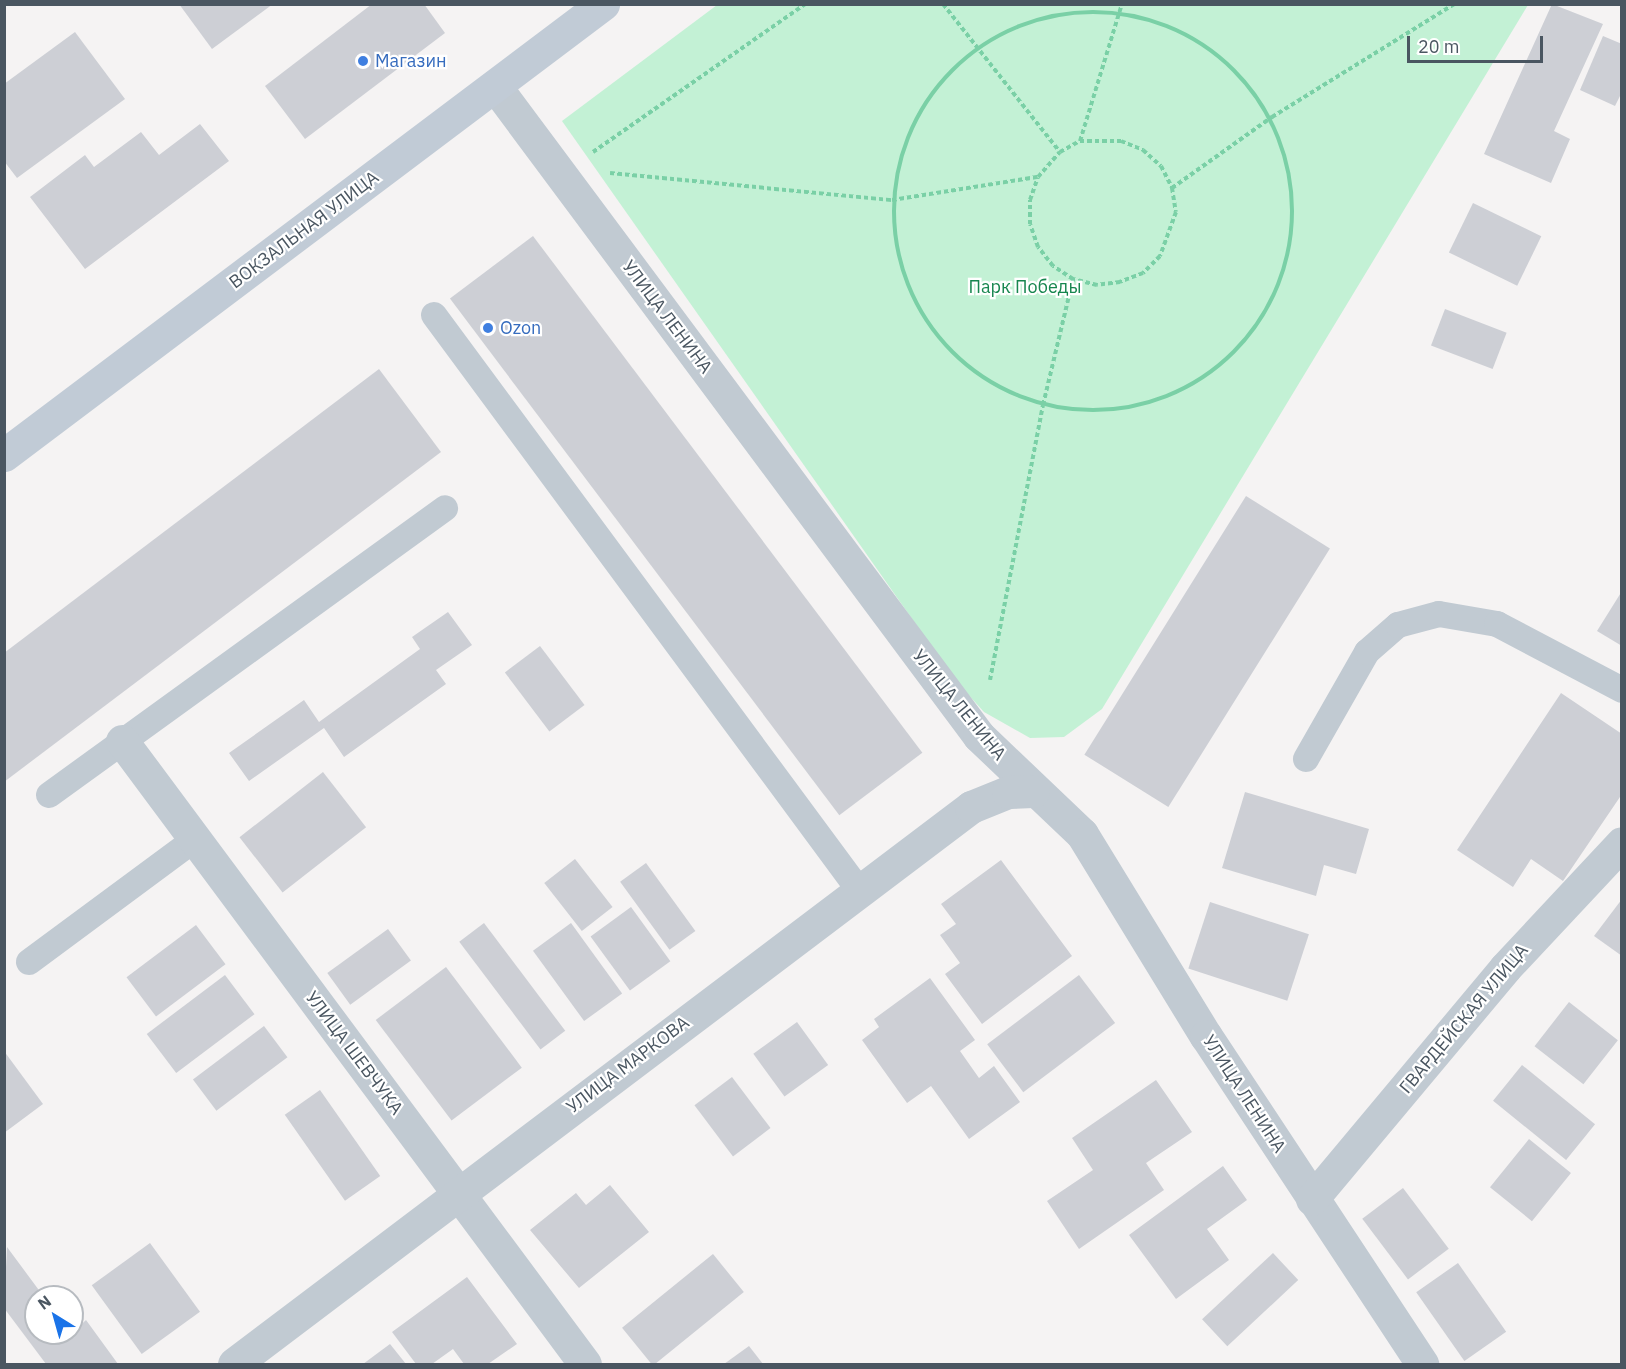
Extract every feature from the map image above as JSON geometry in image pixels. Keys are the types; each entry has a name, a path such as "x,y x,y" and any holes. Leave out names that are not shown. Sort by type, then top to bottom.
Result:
{"street":[{"name":"ВОКЗАЛЬНАЯ УЛИЦА","path":"4,455 603,4"},
{"name":"УЛИЦА ЛЕНИНА","path":"495,86 979,735 1033,791 1082,834 1312,1199 1422,1365"},
{"name":"УЛИЦА ШЕВЧУКА","path":"122,741 585,1365"},
{"name":"УЛИЦА МАРКОВА","path":"234,1365 971,807 1008,792 1033,791"},
{"name":"ГВАРДЕЙСКАЯ УЛИЦА","path":"1312,1199 1505,968 1622,843"}],"lane":[{"path":"434,315 859,890"},
{"path":"49,795 445,508"},
{"path":"1306,759 1367,652 1398,625 1439,614 1497,624 1622,690"},
{"path":"29,962 195,839"}],"path":[{"path":"561,175 805,4"},
{"path":"943,4 1060,152"},
{"path":"1080,141 1122,14 1122,4"},
{"path":"1172,188 1272,117 1454,4"},
{"path":"1122,14 1173,26 1230,63 1272,117 1292,180 1291,245 1269,307 1235,350 1173,395 1109,411 1043,405 981,377 931,329 901,268 892,200 905,142 933,89 976,48 1038,18 1122,14"},
{"path":"1080,141 1121,141 1143,150 1161,166 1172,188 1176,212 1171,235 1160,256 1143,273 1097,285 1073,279 1053,266 1038,247 1030,224 1030,200 1038,177 1060,152 1080,141"},
{"path":"561,175 612,173 892,200 1038,177"},
{"path":"979,735 1043,405 1073,279"}],"green space":[{"name":"Парк Победы","path":"717,5 1528,5 1102,709 1064,737 1030,738 984,712 955,680 562,121"}],"building":[{"path":"179,4 273,4 212,49"},
{"path":"372,4 424,4 445,33 305,139 265,86"},
{"path":"1552,4 1603,24 1554,131 1570,139 1551,183 1484,154"},
{"path":"75,32 125,99 17,178 4,161 4,84"},
{"path":"1603,36 1622,44 1622,92 1615,106 1580,90"},
{"path":"200,124 229,161 85,269 30,197 85,155 94,167 141,132 159,155"},
{"path":"1473,203 1541,236 1517,286 1449,252"},
{"path":"533,236 922,753 839,815 450,299"},
{"path":"1445,309 1507,333 1493,369 1431,345"},
{"path":"379,369 441,452 4,782 4,653"},
{"path":"1246,496 1330,548 1168,807 1084,755"},
{"path":"1622,591 1622,646 1597,631"},
{"path":"448,612 472,645 436,670 446,684 344,757 324,728 249,781 229,753 304,700 319,722 420,649 412,637"},
{"path":"540,646 585,705 549,732 505,672"},
{"path":"1561,693 1622,734 1622,794 1563,881 1531,859 1513,887 1457,850"},
{"path":"323,772 366,827 283,892 239,837"},
{"path":"1245,792 1369,829 1356,874 1324,865 1316,896 1222,868"},
{"path":"575,859 613,907 582,931 544,883"},
{"path":"1001,860 1072,956 982,1024 945,974 960,963 940,935 956,924 941,904"},
{"path":"646,863 695,931 669,950 620,882"},
{"path":"1622,899 1622,956 1594,936"},
{"path":"1210,902 1309,934 1287,1001 1188,969"},
{"path":"631,907 670,961 630,991 591,936"},
{"path":"484,923 565,1031 540,1049 459,942"},
{"path":"571,923 622,993 584,1021 533,951"},
{"path":"196,925 225,964 156,1016 127,977"},
{"path":"388,929 411,961 350,1005 327,973"},
{"path":"446,967 522,1068 452,1121 376,1020"},
{"path":"225,975 254,1014 176,1073 147,1034"},
{"path":"1079,975 1115,1023 1023,1092 987,1044"},
{"path":"930,978 975,1040 960,1051 979,1078 994,1066 1020,1102 969,1139 931,1086 907,1103 862,1040 879,1027 874,1019"},
{"path":"1569,1002 1618,1040 1583,1084 1535,1046"},
{"path":"797,1022 828,1065 784,1097 753,1054"},
{"path":"264,1026 287,1057 216,1111 193,1080"},
{"path":"4,1051 43,1104 4,1133"},
{"path":"1522,1065 1595,1124 1566,1160 1493,1101"},
{"path":"732,1077 771,1128 733,1156 694,1105"},
{"path":"1156,1080 1192,1132 1146,1163 1164,1190 1079,1249 1047,1201 1093,1170 1072,1138"},
{"path":"320,1090 380,1176 345,1201 285,1115"},
{"path":"1529,1139 1571,1173 1532,1221 1490,1187"},
{"path":"1223,1166 1247,1200 1207,1229 1229,1260 1176,1299 1129,1235"},
{"path":"610,1185 649,1232 579,1288 530,1230 576,1193 586,1205"},
{"path":"1403,1188 1449,1249 1408,1279 1362,1219"},
{"path":"150,1243 200,1312 142,1354 92,1285"},
{"path":"7,1247 35,1285 24,1285 24,1335 4,1308"},
{"path":"1273,1253 1298,1280 1227,1346 1202,1319"},
{"path":"713,1254 744,1292 655,1364 652,1364 622,1328"},
{"path":"1458,1263 1506,1332 1464,1361 1416,1292"},
{"path":"467,1277 517,1344 488,1364 464,1364 453,1349 432,1364 416,1364 392,1332"},
{"path":"86,1320 118,1364 46,1364 32,1345 84,1345 84,1322"},
{"path":"390,1344 406,1364 363,1364"},
{"path":"749,1346 763,1364 724,1364"}],"place":[{"name":"Магазин","path":"363,61"},
{"name":"Ozon","path":"488,328"}]}
